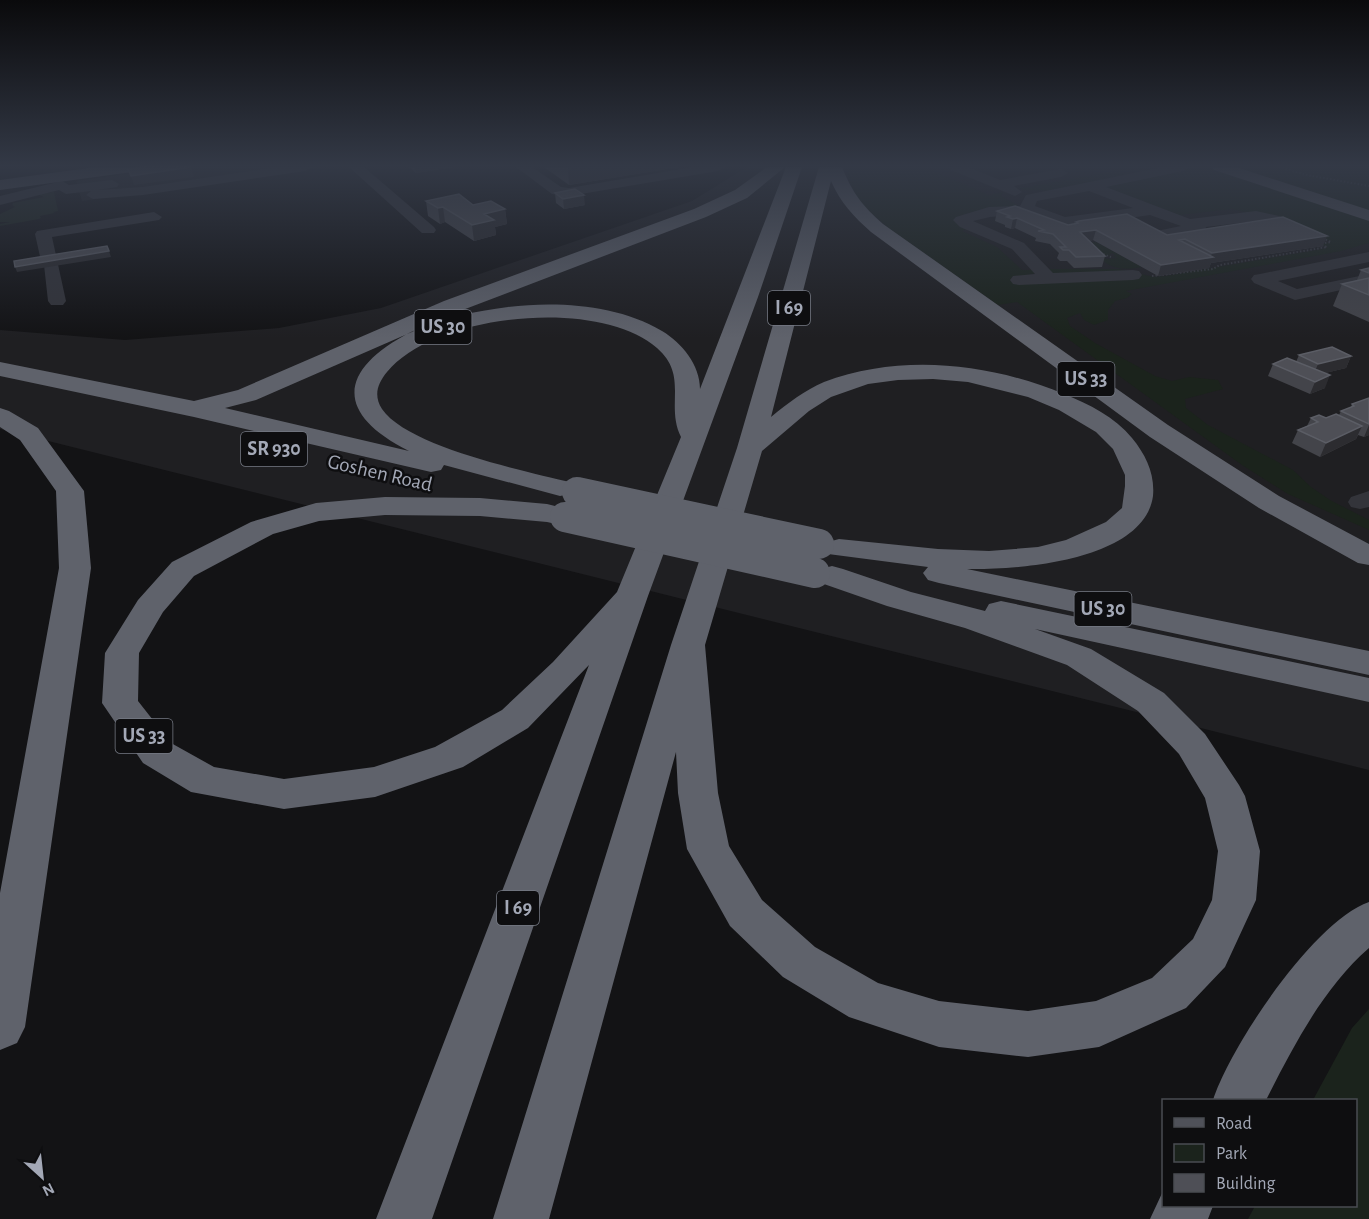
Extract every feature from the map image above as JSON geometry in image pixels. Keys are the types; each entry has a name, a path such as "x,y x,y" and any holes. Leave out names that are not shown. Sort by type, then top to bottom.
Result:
{"highway":[{"path":"195,409 247,395 452,306 671,224"},
{"name":"I 69","path":"404,1219 632,596 748,297 774,224"},
{"name":"I 69","path":"521,1219 688,645 750,448 811,224"},
{"name":"US 33","path":"872,224 1159,431 1269,502 1369,556"},
{"name":"US 30","path":"562,502 441,456 388,428 367,406 363,389 372,371 390,352 416,337 477,318 529,312 568,312 608,317 643,329 662,340 678,357 687,376 687,403 693,440"},
{"name":"SR 930","path":"0,369 195,409 433,465 562,502"},
{"path":"750,448 804,403 833,387 864,378 946,372 988,378 1030,388 1068,404 1098,420 1120,440 1136,462 1141,486 1135,511 1110,533 1075,548 1036,557 988,560 944,558 826,560"},
{"name":"Goshen Road","path":"0,391 315,457 562,502"},
{"path":"0,416 29,434 70,491 75,568 0,1027"},
{"name":"US 33","path":"632,596 565,670 515,719 448,757 375,782 284,794 205,781 157,753 120,704 122,653 150,607 183,569 262,528 316,512 385,506 480,507 562,502 826,560 903,589 1369,690"},
{"path":"688,645 698,793 708,849 746,913 799,962 866,1000 939,1024 1028,1034 1099,1024 1169,993 1209,952 1234,900 1239,851 1225,796 1192,744 1150,702 1079,657 976,620 899,599 826,560"},
{"name":"US 30","path":"826,560 898,564 1369,663"},
{"path":"1240,1099 1266,1047 1306,987 1354,932 1369,921"}],"street":[{"path":"57,301 43,234 109,224"},
{"path":"421,224 428,230"},
{"path":"966,224 1018,246 1049,279"},
{"path":"1148,237 1199,228 1190,224"},
{"path":"1226,224 1243,232"},
{"path":"1283,224 1319,240 1317,242"},
{"path":"1369,258 1260,279 1295,295 1369,279"},
{"path":"1018,280 1142,275"}],"path":[{"path":"1142,275 1160,276 1189,272 1327,247 1317,242"},
{"path":"1095,251 1111,257"},
{"path":"1238,259 1242,261"}],"shaded area":[{"path":"625,224 1369,224 1369,770 0,429 0,330 125,340 279,328 381,308"}],"green space":[{"path":"884,224 960,224 967,229 962,231 997,247 1022,270 1032,270 1036,273 1011,278 1015,283 1053,273 1048,269 1119,269 1154,277 1166,276 1328,248 1321,244 1332,242 1292,224 1369,224 1369,243 1341,251 1126,291 1132,294 1115,301 1108,310 1108,320 1094,325 1084,320 1080,313 1067,318 1070,326 1095,343 1155,376 1172,381 1189,377 1218,380 1223,389 1185,399 1186,408 1208,425 1293,470 1311,487 1330,500 1369,520 1369,530 1288,494 1242,465 1017,302 998,305"},
{"path":"1096,242 1142,267 1128,269 1110,265 1095,252 1107,259 1118,258 1111,256 1116,256 1112,253 1108,256 1097,252 1097,246 1088,243"},
{"path":"1369,1009 1369,1219 1248,1219 1254,1207 1357,1207 1357,1099 1314,1099 1352,1028"}],"building":[{"path":"1030,224 1146,224 1167,235 1239,224 1299,224 1327,236 1212,253 1185,239 1179,240 1213,257 1161,265 1096,230 1080,232 1105,256 1076,257 1069,250 1063,250 1060,247 1066,247 1053,234 1038,231 1044,230"},
{"path":"107,246 109,251 15,267 14,261"},
{"path":"1369,278 1369,295 1342,284"},
{"path":"1332,347 1351,356 1318,364 1299,355"},
{"path":"1287,358 1330,375 1315,382 1273,364"},
{"path":"1369,398 1369,424 1341,411 1354,406 1352,404"},
{"path":"1336,414 1362,426 1326,443 1298,430 1318,422 1311,418 1319,415 1326,418"}]}
